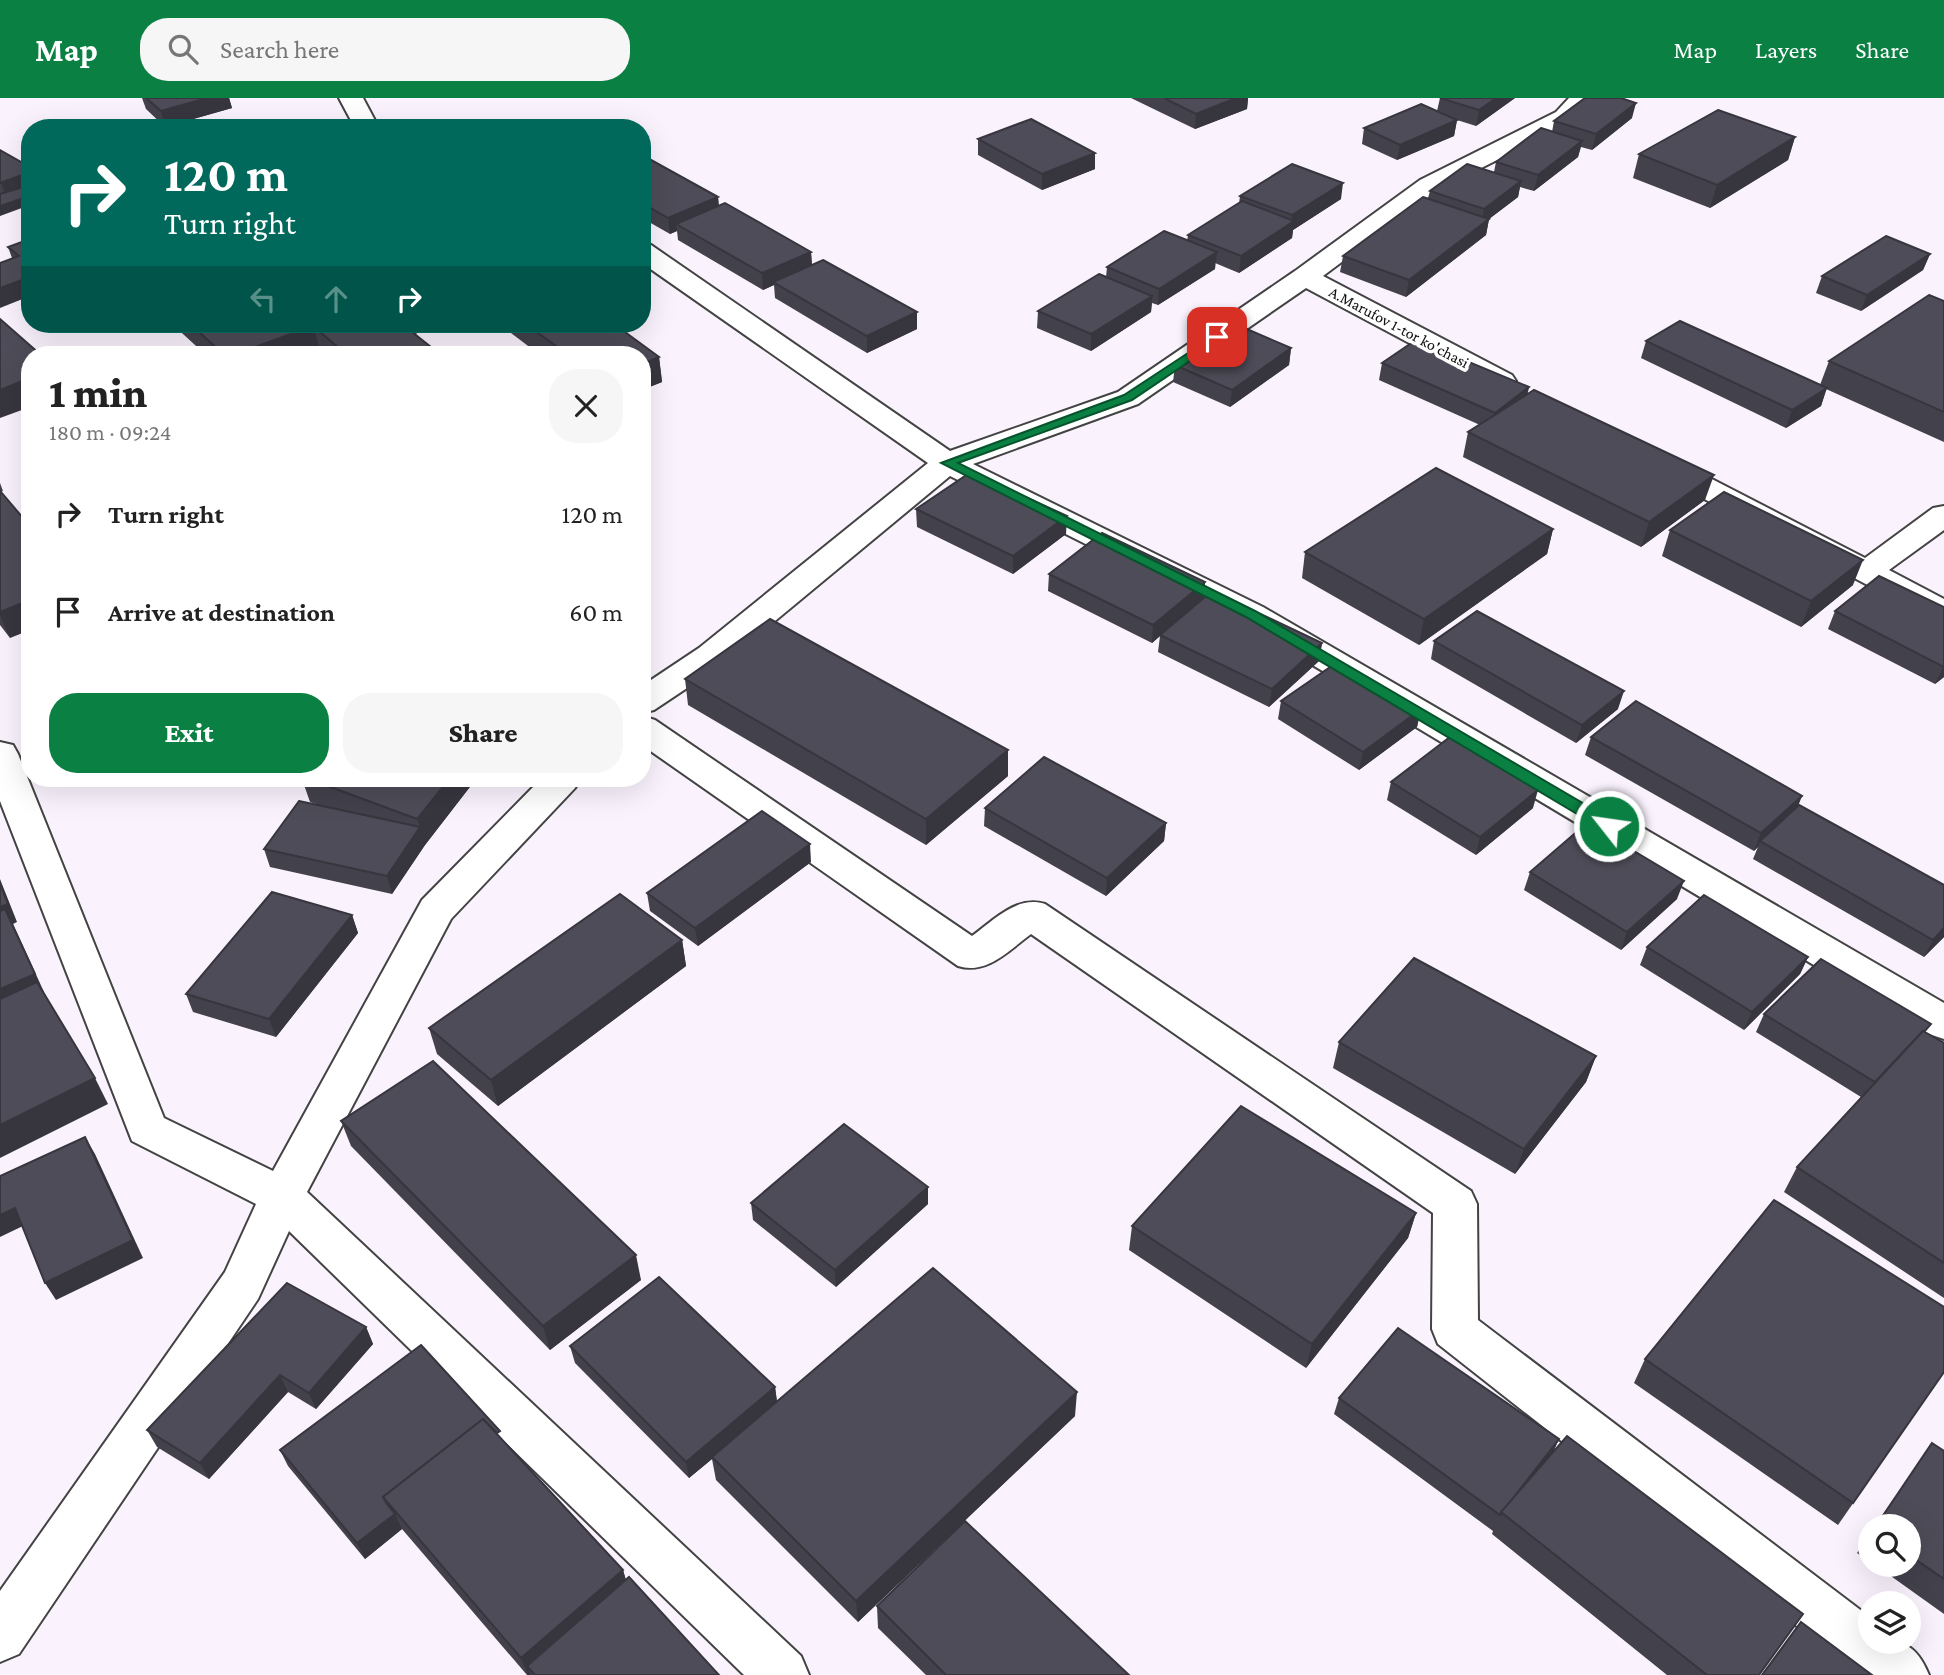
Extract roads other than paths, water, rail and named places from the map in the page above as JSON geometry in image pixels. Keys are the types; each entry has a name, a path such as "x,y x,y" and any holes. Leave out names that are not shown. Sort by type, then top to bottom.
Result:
{"street":[{"path":"351,98 362,119"},
{"path":"651,696 711,656 947,463 1128,398 1305,277 1429,185 1563,117 1582,98"},
{"path":"651,257 947,463 1251,614 1944,1023"},
{"name":"A.Marufov 1-tor ko'chasi","path":"1305,277 1524,393"},
{"path":"1634,450 1944,612"},
{"path":"1866,572 1944,515"},
{"path":"651,734 972,956 1031,914 1455,1204 1455,1329 1902,1675"},
{"path":"0,754 147,1129 282,1196 782,1675"},
{"path":"0,1636 242,1285 282,1196 436,910 554,787"}]}
